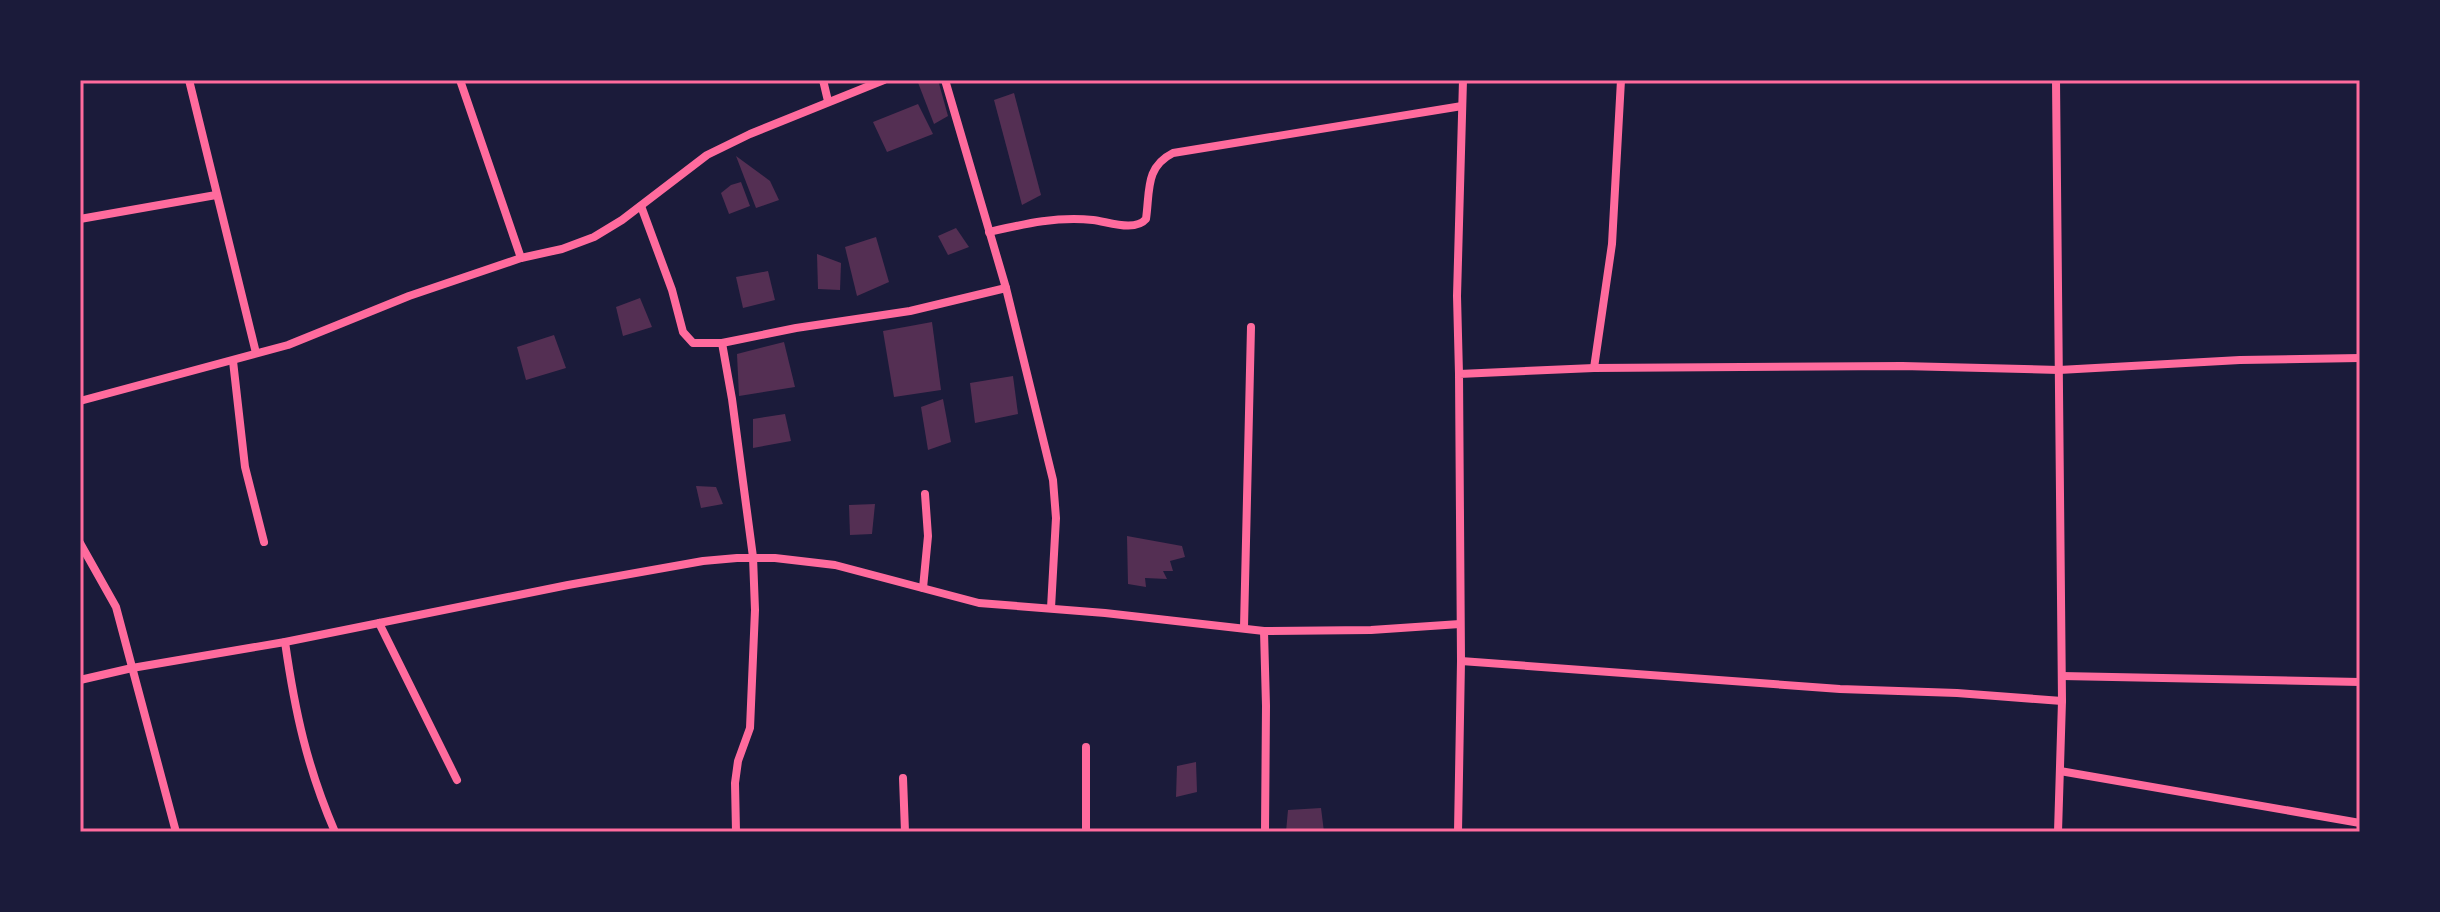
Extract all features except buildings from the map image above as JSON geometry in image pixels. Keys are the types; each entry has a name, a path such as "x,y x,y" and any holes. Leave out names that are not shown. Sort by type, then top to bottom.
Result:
{"street":[{"path":"189,80 256,353"},
{"path":"460,80 521,258"},
{"path":"823,80 828,101"},
{"path":"80,401 288,345 409,296 594,237 641,206 707,155 828,101 884,80"},
{"path":"945,80 1006,288 1053,480 1056,518 1051,608"},
{"path":"1458,832 1461,661 1457,296 1463,80"},
{"path":"1594,368 1612,244 1621,80"},
{"path":"2056,80 2062,676 2058,832"},
{"path":"989,232 1040,220 1071,218 1134,226 1142,224 1146,219 1152,173 1158,160 1173,153 1462,106"},
{"path":"80,219 216,195"},
{"path":"641,206 672,290 683,332 693,343 722,343 910,311 1006,288"},
{"path":"1244,627 1251,327"},
{"path":"722,343 753,557 755,610 750,728 738,761 735,783 736,832"},
{"path":"1459,374 1594,368 1902,366 2059,370 2240,360 2360,358"},
{"path":"233,361 245,467 264,542"},
{"path":"923,588 928,536 925,494"},
{"path":"80,543 116,607 176,832"},
{"path":"80,680 634,573 703,561 753,557 835,565 979,603 1264,631 1371,630 1460,624"},
{"path":"379,623 457,780"},
{"path":"1264,631 1265,832"},
{"path":"285,642 306,757 315,787 335,832"},
{"path":"1461,661 1824,688 2062,701"},
{"path":"2062,676 2360,682"},
{"path":"1086,747 1086,832"},
{"path":"2060,771 2360,823"},
{"path":"903,778 905,832"}]}
